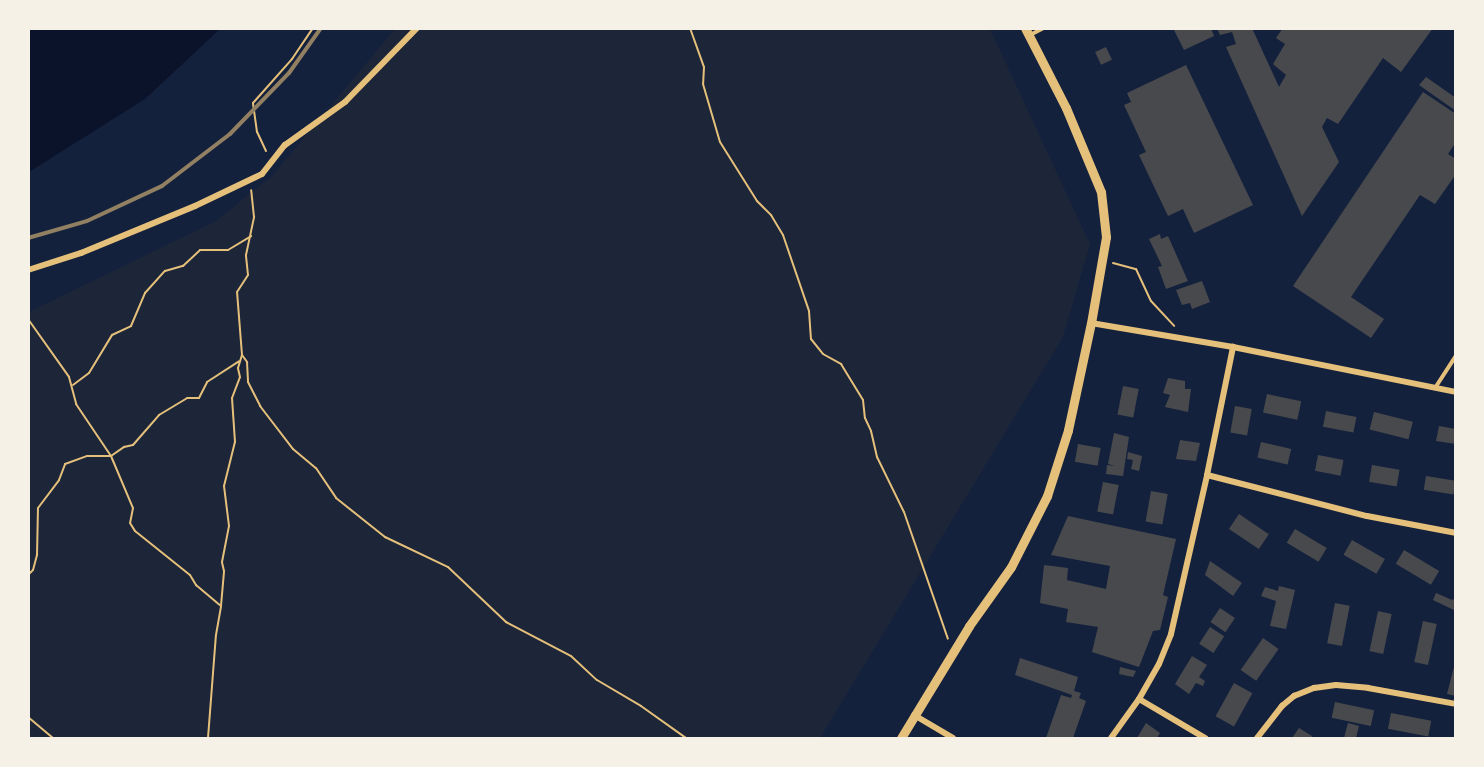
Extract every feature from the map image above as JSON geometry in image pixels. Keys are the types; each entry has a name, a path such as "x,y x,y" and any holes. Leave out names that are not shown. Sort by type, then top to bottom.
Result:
{"street":[{"path":"28,270 81,253 195,206 262,174 285,145 322,119 362,86 417,28"},
{"path":"901,738 952,654 1011,567 1047,496 1068,430 1102,261 1106,237 1101,192 1066,108 1026,32"},
{"path":"1091,323 1233,347 1455,392"},
{"path":"1111,738 1139,699 1159,664 1171,634 1233,347"},
{"path":"1207,475 1366,516 1455,533"},
{"path":"1257,738 1282,706 1294,696 1314,688 1336,685 1368,688 1455,704"},
{"path":"1139,699 1205,738"},
{"path":"914,715 953,738"}],"lane":[{"path":"1026,32 1044,28"},
{"path":"1435,387 1455,356"}],"path":[{"path":"273,160 257,132 253,103 292,59 314,28"},
{"path":"690,28 704,67 703,84 720,142 750,191 771,215 783,235 809,311 811,339 823,354 841,364 863,400 865,418 871,431 877,457 912,532 952,654"},
{"path":"262,174 251,189 254,217 246,255 248,275 237,292 242,355 247,362 248,382 260,406 292,449 316,468 336,498 385,537 448,567 506,622 571,656 597,680 686,738"},
{"path":"73,385 89,372 112,335 131,326 144,293 165,271 183,266 200,250 228,250 251,236"},
{"path":"1102,261 1136,269 1160,313 1189,339"},
{"path":"28,319 73,385 76,405 111,456 133,508 130,523 135,531 189,575 196,585 221,606"},
{"path":"208,738 216,635 224,571 222,562 229,526 224,486 235,442 232,398 240,377 239,361 242,355"},
{"path":"28,575 33,570 37,555 38,508 59,480 65,464 87,456 111,456 124,447 134,445 165,410 177,406 187,398 199,398 207,382 239,361"},
{"path":"28,717 53,738"}],"shaded area":[{"path":"29,28 220,29 145,99 29,172"},
{"path":"395,29 990,29 1090,244 1063,337 820,738 29,738 29,312 216,221 272,176"}],"building":[{"path":"1173,28 1211,28 1214,36 1184,50"},
{"path":"1217,28 1252,28 1279,87 1286,75 1273,64 1285,44 1276,38 1283,28 1433,28 1401,72 1383,58 1338,124 1327,118 1322,127 1339,162 1302,216 1226,47 1236,44 1232,32 1220,35"},
{"path":"1106,47 1112,60 1101,65 1095,52"},
{"path":"1186,65 1253,205 1194,233 1183,209 1168,216 1139,155 1146,152 1124,105 1131,102 1127,93"},
{"path":"1426,77 1456,98 1456,111 1419,85"},
{"path":"1423,92 1456,114 1456,142 1448,154 1456,159 1456,174 1435,204 1420,195 1351,297 1384,319 1371,338 1293,286"},
{"path":"1160,234 1161,239 1168,236 1188,281 1166,289 1158,267 1162,266 1149,239"},
{"path":"1202,281 1210,302 1192,309 1190,303 1182,305 1176,290"},
{"path":"1168,378 1185,381 1185,389 1191,389 1188,412 1165,407 1170,395 1163,393"},
{"path":"1123,386 1139,389 1133,418 1117,414"},
{"path":"1267,394 1301,401 1297,420 1263,413"},
{"path":"1235,406 1252,409 1247,436 1230,433"},
{"path":"1326,411 1356,417 1353,433 1323,427"},
{"path":"1374,412 1413,422 1408,439 1370,429"},
{"path":"1439,426 1456,429 1456,444 1436,441"},
{"path":"1114,433 1129,437 1123,476 1106,474 1107,465 1115,466 1108,464"},
{"path":"1180,440 1200,443 1196,461 1176,459"},
{"path":"1261,442 1291,449 1288,465 1257,458"},
{"path":"1078,444 1101,448 1098,466 1075,462"},
{"path":"1128,452 1142,456 1139,471 1131,469 1133,460 1127,459"},
{"path":"1318,455 1344,460 1340,476 1315,471"},
{"path":"1372,465 1400,470 1397,487 1369,482"},
{"path":"1426,476 1456,481 1453,495 1424,490"},
{"path":"1103,482 1119,485 1113,515 1097,511"},
{"path":"1151,491 1168,494 1162,524 1146,522"},
{"path":"1239,514 1269,534 1259,549 1229,529"},
{"path":"1068,516 1176,539 1163,595 1168,597 1160,630 1153,631 1139,667 1092,652 1098,627 1066,622 1068,609 1040,603 1044,565 1068,568 1067,580 1106,589 1110,566 1051,555"},
{"path":"1295,529 1327,548 1318,562 1287,543"},
{"path":"1352,540 1385,559 1376,574 1344,555"},
{"path":"1404,550 1439,571 1431,585 1396,564"},
{"path":"1210,561 1242,583 1233,596 1205,575"},
{"path":"1279,586 1295,590 1286,629 1270,626 1276,601 1261,596 1265,587 1278,591"},
{"path":"1436,593 1452,600 1456,598 1456,611 1433,600"},
{"path":"1335,603 1350,606 1342,646 1327,643"},
{"path":"1220,608 1235,618 1225,632 1210,622"},
{"path":"1378,611 1392,614 1383,654 1369,651"},
{"path":"1423,621 1437,624 1428,665 1414,662"},
{"path":"1210,627 1224,636 1213,653 1199,644"},
{"path":"1263,638 1279,649 1256,681 1241,670"},
{"path":"1192,656 1207,665 1199,677 1205,681 1203,686 1196,683 1189,694 1175,684"},
{"path":"1020,658 1078,677 1074,691 1081,693 1079,698 1086,701 1073,738 1046,738 1061,695 1071,698 1072,695 1015,675"},
{"path":"1456,663 1456,696 1447,694"},
{"path":"1120,667 1136,671 1133,677 1119,674"},
{"path":"1234,683 1252,693 1234,726 1216,716"},
{"path":"1335,702 1374,710 1371,726 1332,718"},
{"path":"1391,713 1431,721 1428,737 1388,729"},
{"path":"1146,723 1160,733 1157,738 1137,738"},
{"path":"1348,723 1359,726 1356,738 1344,738"},
{"path":"1299,728 1312,736 1311,738 1292,738"}],"railway":[{"path":"28,238 87,221 162,186 230,134 289,73 321,28"}]}
